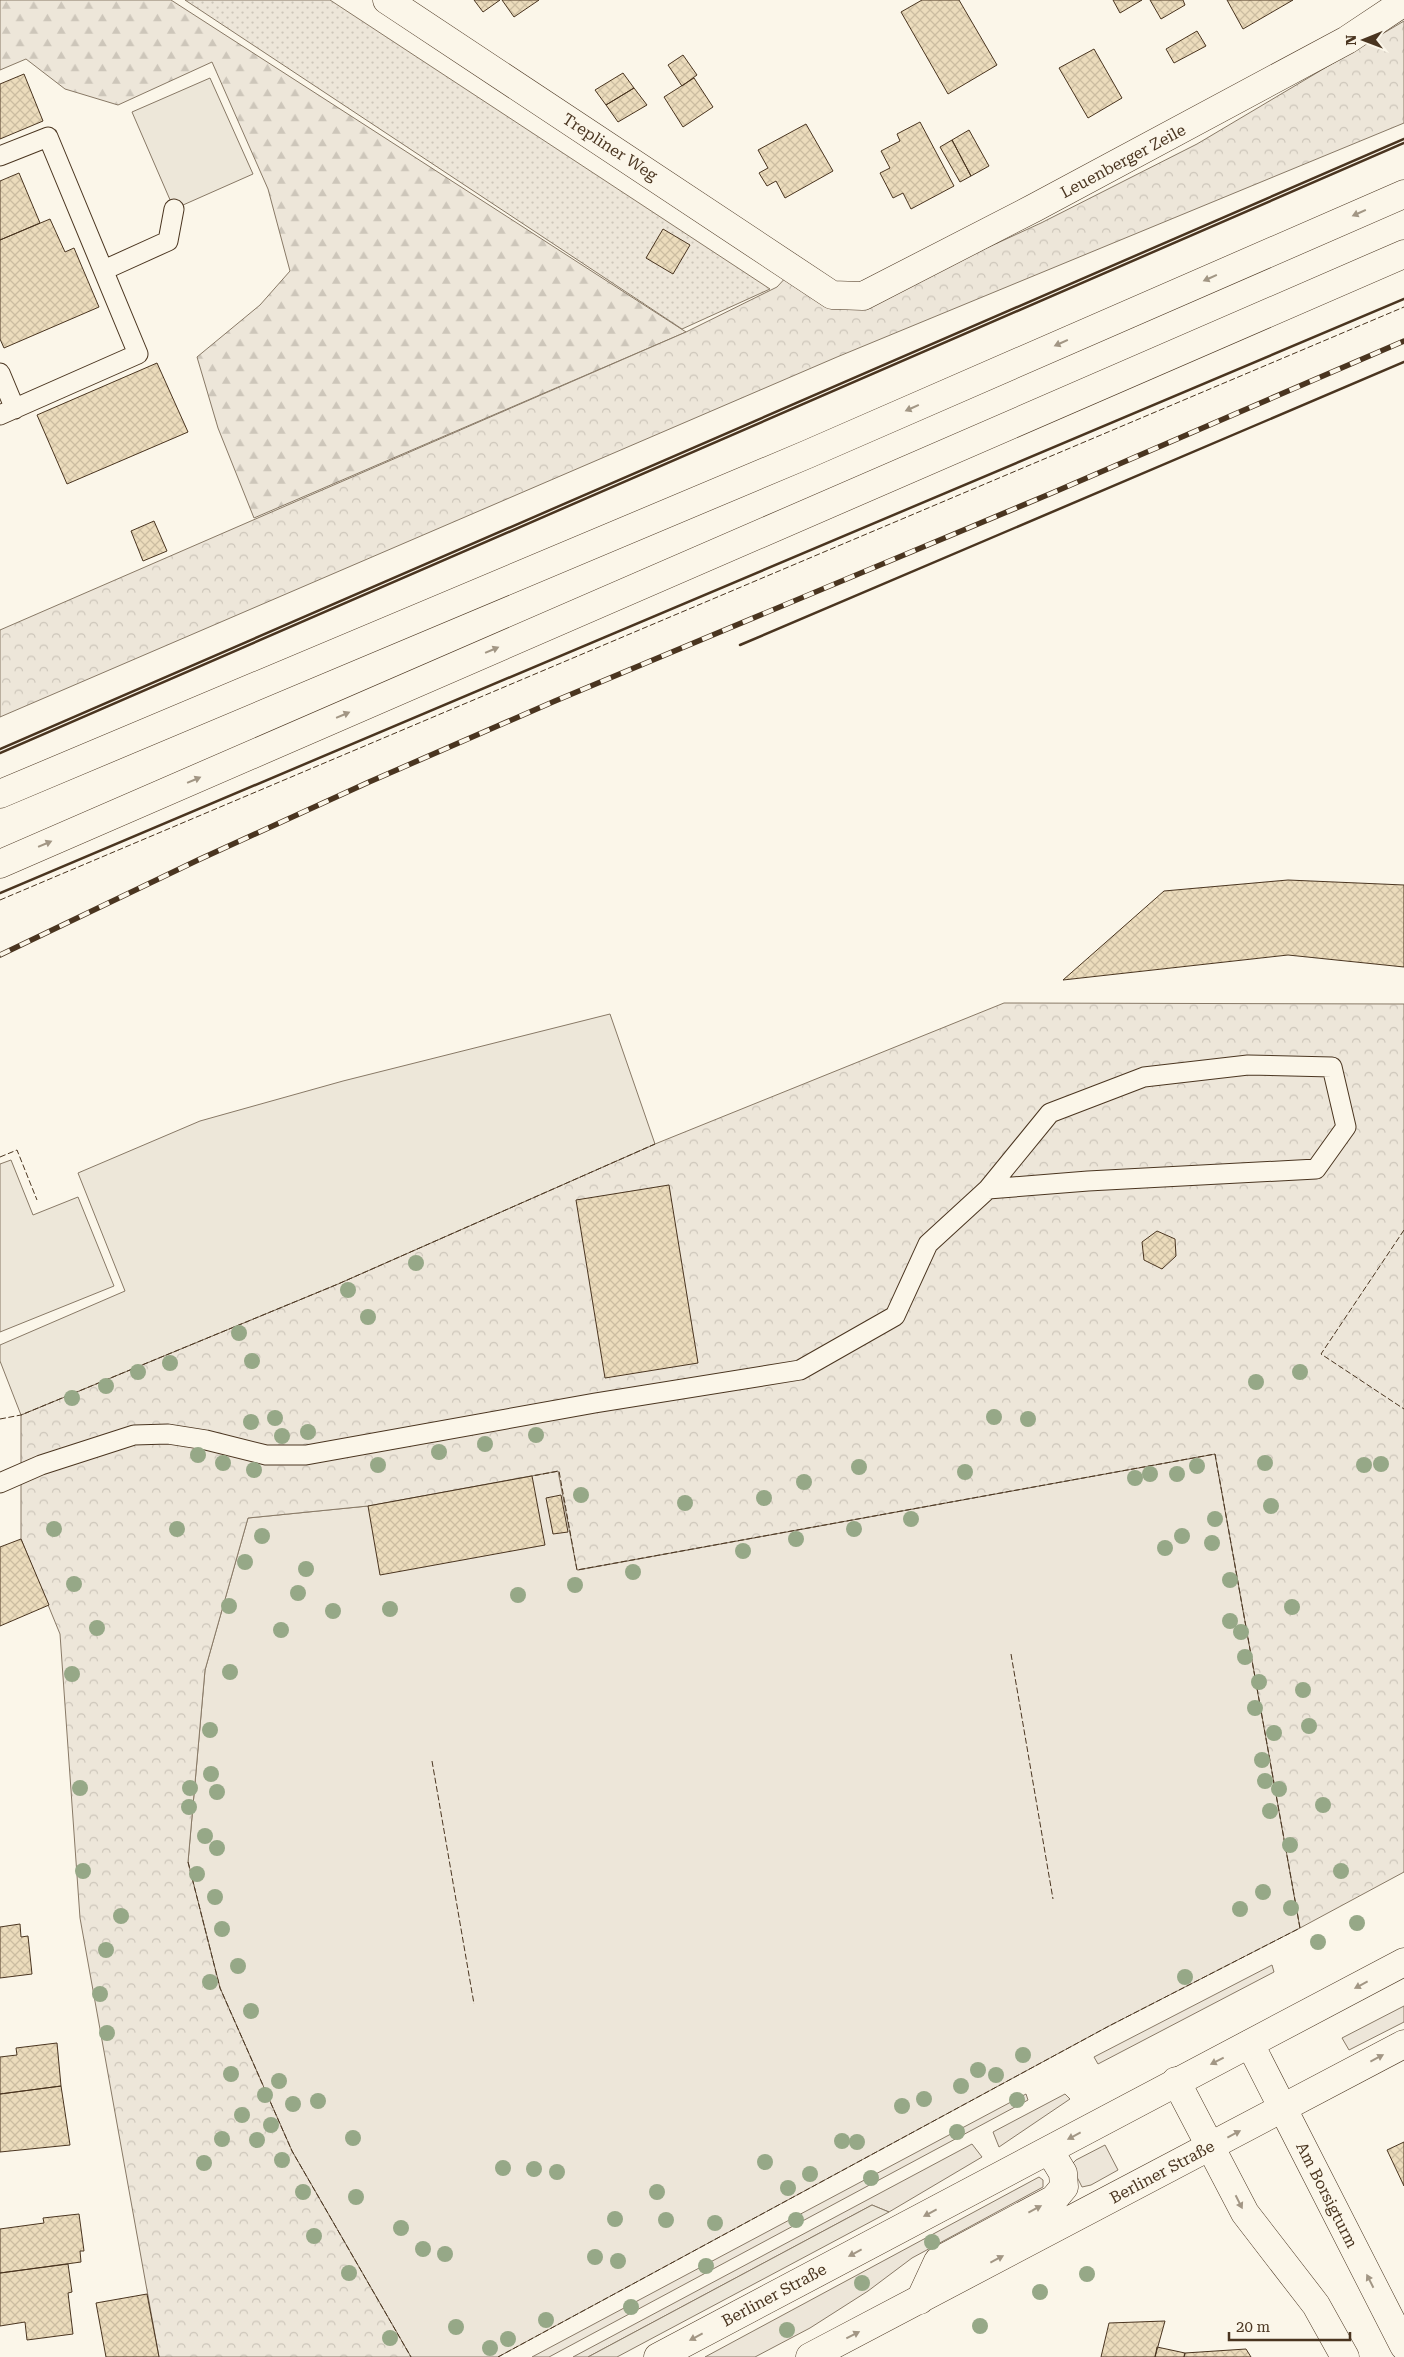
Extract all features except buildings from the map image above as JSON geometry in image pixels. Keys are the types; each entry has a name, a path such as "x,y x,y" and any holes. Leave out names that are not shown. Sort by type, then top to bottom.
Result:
{"main road":[{"name":"Trepliner Weg","path":"387,0 832,295"},
{"name":"Leuenberger Zeile","path":"832,295 863,296 926,265 1347,40 1404,2"},
{"path":"0,794 808,454 1404,194"},
{"path":"0,864 1404,254"},
{"name":"Berliner Straße","path":"658,2357 1176,2081 1404,1962"},
{"name":"Am Borsigturm","path":"1250,2044 1404,2346"},
{"name":"Berliner Straße","path":"810,2357 1404,2044"},
{"path":"1176,2081 1245,2212 1316,2305 1344,2357"},
{"path":"920,2300 938,2261 1054,2199 1064,2187 1063,2173 1049,2150"}],"lane":[{"path":"0,156 48,136 138,354 7,412 0,373"},
{"path":"104,270 168,241 174,209"},
{"path":"0,1483 41,1465 134,1435 168,1434 206,1440 266,1455 306,1455 594,1403 800,1370 895,1316 928,1244 988,1189 1050,1113 1144,1077 1248,1065 1332,1067 1346,1127 1316,1169 1088,1181 988,1189"}],"green space":[{"path":"0,0 171,0 686,332 254,518 218,428 197,357 260,305 290,271 268,189 212,62 118,105 65,89 26,59 0,70"},
{"path":"185,0 330,0 770,289 682,329"},
{"path":"1404,21 1404,123 837,357 0,717 0,630 686,332 777,287 789,274 812,293 930,274 1041,223 1197,144"},
{"path":"1004,1003 1404,1004 1404,1872 1300,1928 1215,1454 577,1570 558,1471 368,1506 248,1518 205,1670 188,1862 220,1988 292,2151 411,2357 159,2357 80,1918 60,1634 21,1539 21,1415 338,1284 655,1144"},
{"path":"1215,1454 1300,1928 1109,2026 498,2357 411,2357 292,2151 220,1988 188,1862 205,1670 248,1518 368,1506 559,1471 578,1570"},
{"path":"1272,1965 1274,1972 1098,2064 1094,2057"},
{"path":"1404,2006 1404,2022 1349,2050 1342,2038"},
{"path":"1026,2094 1028,2100 549,2357 532,2357"},
{"path":"1065,2094 1070,2099 999,2147 993,2132"},
{"path":"972,2144 982,2157 889,2212 872,2205 588,2357 573,2357"},
{"path":"1105,2145 1118,2170 1091,2185 1082,2187 1071,2165 1076,2160"},
{"path":"1039,2177 1043,2180 1043,2187 912,2258 868,2291 810,2328 755,2357 705,2357"}],"shaded area":[{"path":"210,78 253,174 174,209 132,112"},
{"path":"610,1014 655,1144 338,1284 21,1415 0,1361 0,1345 125,1291 78,1173 200,1121 343,1081"},
{"path":"11,1160 33,1215 78,1197 114,1286 0,1332 0,1164"},
{"path":"872,2205 889,2212 617,2357 588,2357"}],"railway":[{"path":"0,955 198,860 369,782 555,701 1052,493 1404,341"}],"fence":[{"path":"0,900 1404,307"},
{"path":"0,1419 21,1415 338,1284 655,1144"},
{"path":"0,1157 17,1150 37,1200"},
{"path":"1404,1230 1321,1354 1404,1409"},
{"path":"498,2357 1109,2026 1300,1928 1215,1454 577,1570 559,1471 532,1476"},
{"path":"1011,1654 1053,1899"},
{"path":"432,1761 474,2004"},
{"path":"188,1862 220,1988 292,2151 411,2357"}],"wall":[{"path":"0,749 1404,139"},
{"path":"0,753 1404,143"},
{"path":"0,893 1404,299"},
{"path":"740,645 1404,362"}]}
